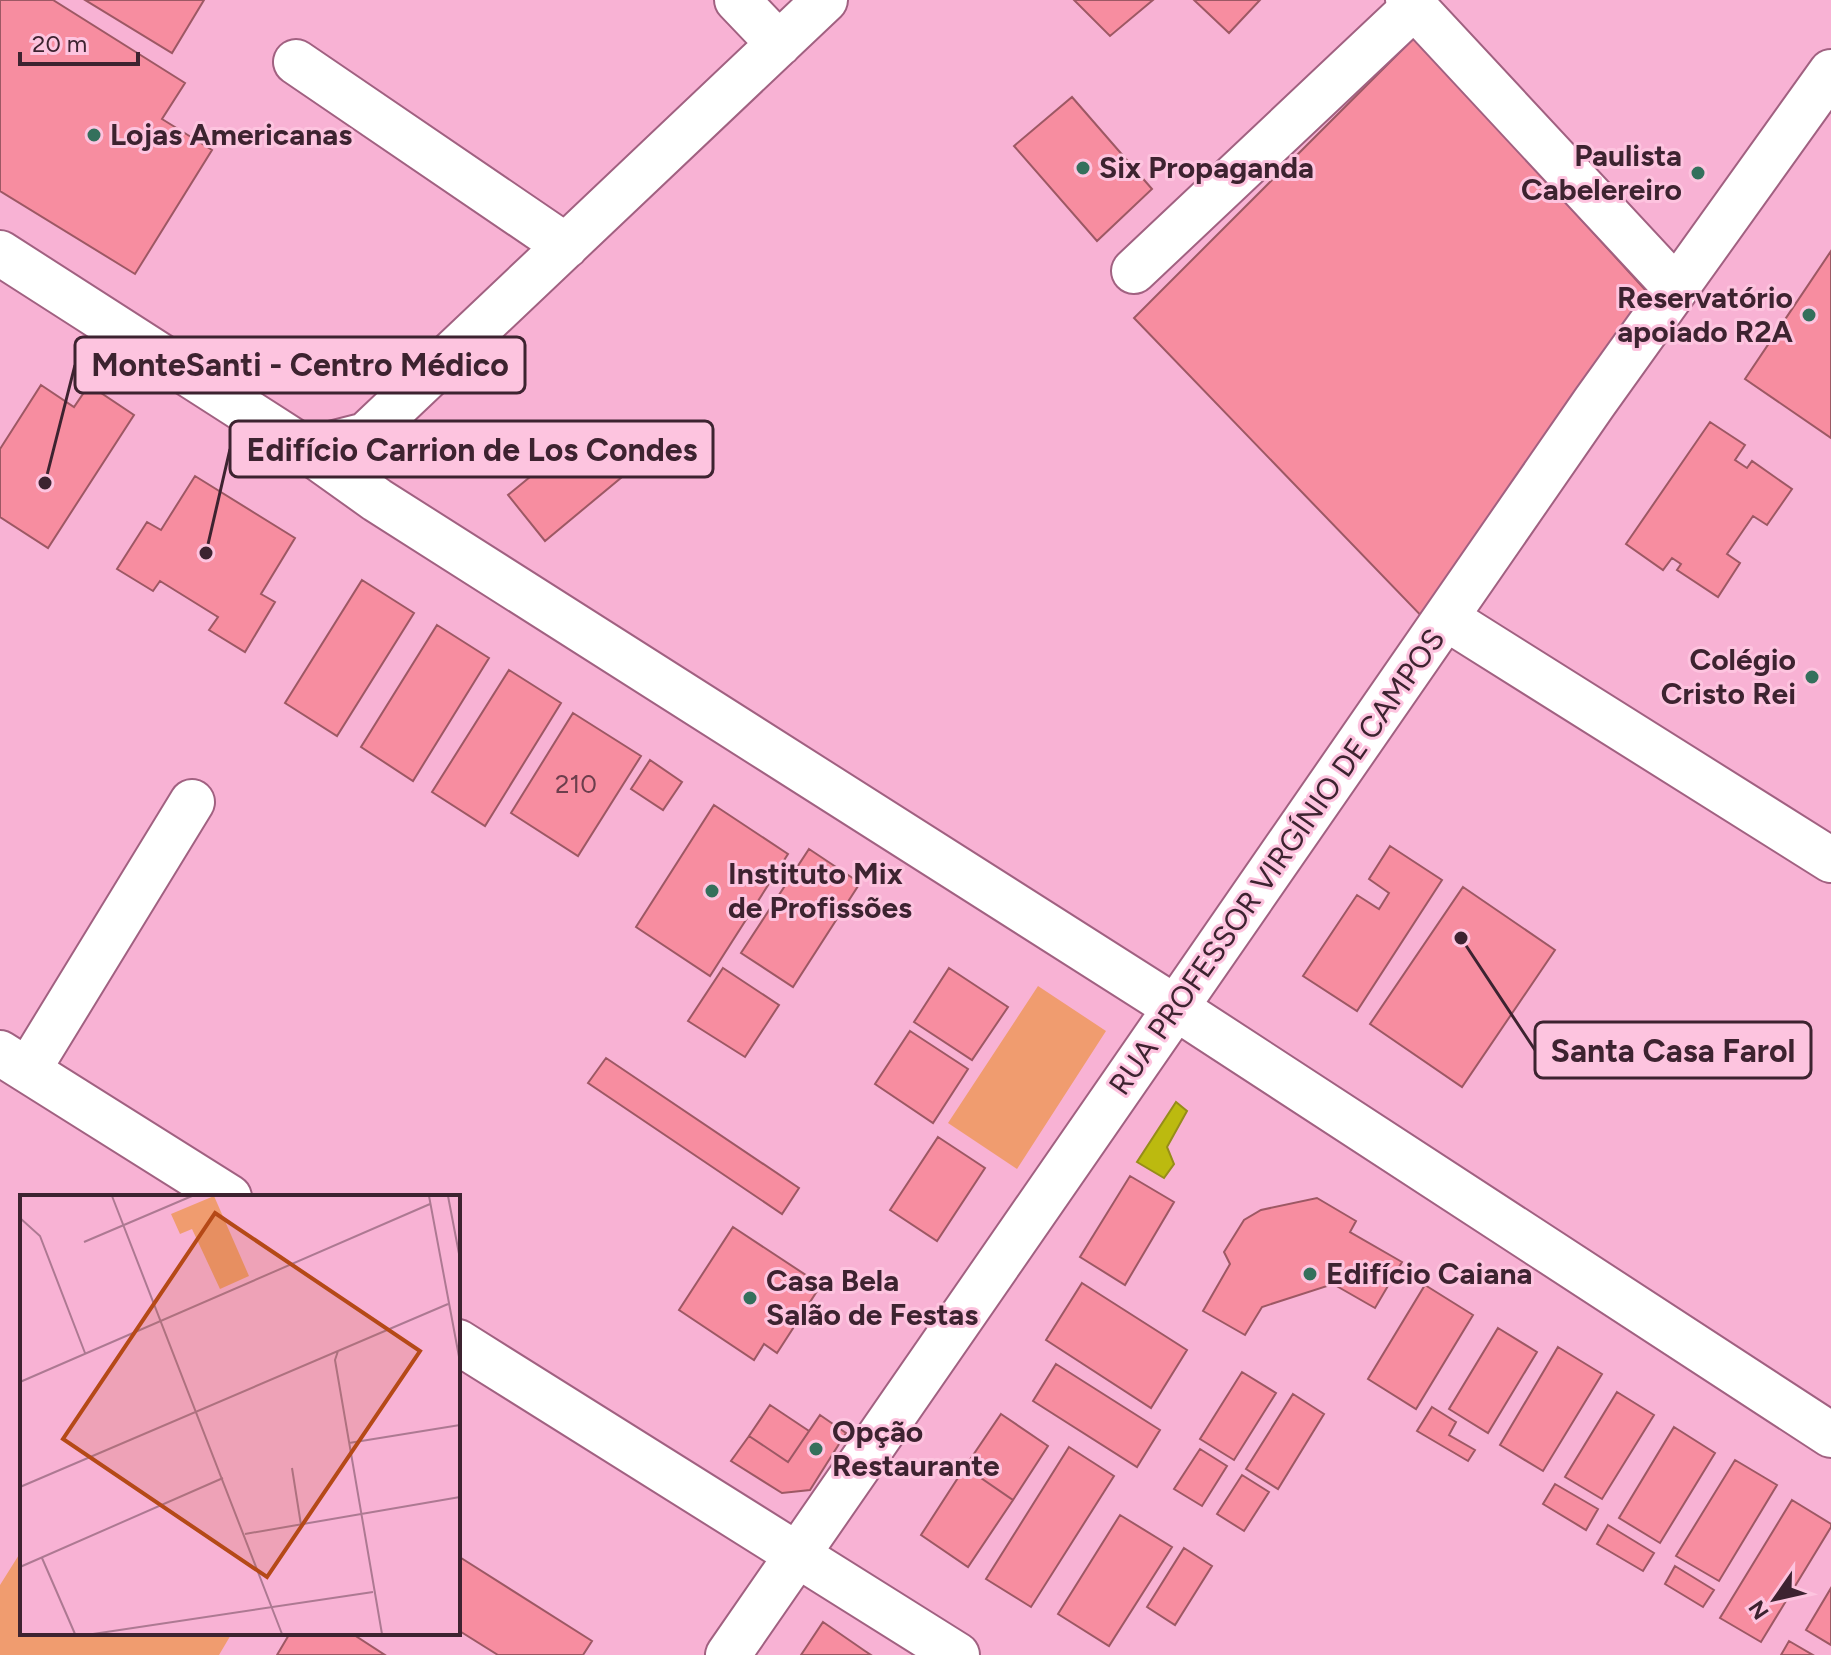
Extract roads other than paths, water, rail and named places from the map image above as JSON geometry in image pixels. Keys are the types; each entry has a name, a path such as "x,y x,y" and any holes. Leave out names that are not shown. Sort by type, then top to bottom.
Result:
{"street":[{"path":"737,0 779,44"},
{"path":"307,450 366,435 825,0"},
{"path":"1134,271 1411,3 1675,287"},
{"path":"296,62 566,246"},
{"name":"RUA PROFESSOR VIRGÍNIO DE CAMPOS","path":"728,1655 1675,287 1831,72"},
{"path":"0,253 307,450 377,500 1176,1008 1831,1435"},
{"path":"366,435 377,500"},
{"path":"1446,618 1831,860"},
{"path":"192,802 14,1061 226,1195"},
{"path":"460,1343 957,1655"}],"place":[{"name":"Lojas Americanas","path":"94,135"},
{"name":"Six Propaganda","path":"1083,168"},
{"name":"Paulista Cabelereiro","path":"1698,173"},
{"name":"Reservatório apoiado R2A","path":"1809,315"},
{"name":"MonteSanti - Centro Médico","path":"45,483"},
{"name":"Edifício Carrion de Los Condes","path":"206,553"},
{"name":"Colégio Cristo Rei","path":"1812,677"},
{"name":"Instituto Mix de Profissões","path":"712,891"},
{"name":"Santa Casa Farol","path":"1461,938"},
{"name":"Edifício Caiana","path":"1310,1274"},
{"name":"Casa Bela Salão de Festas","path":"750,1298"},
{"name":"Opção Restaurante","path":"816,1449"}]}
